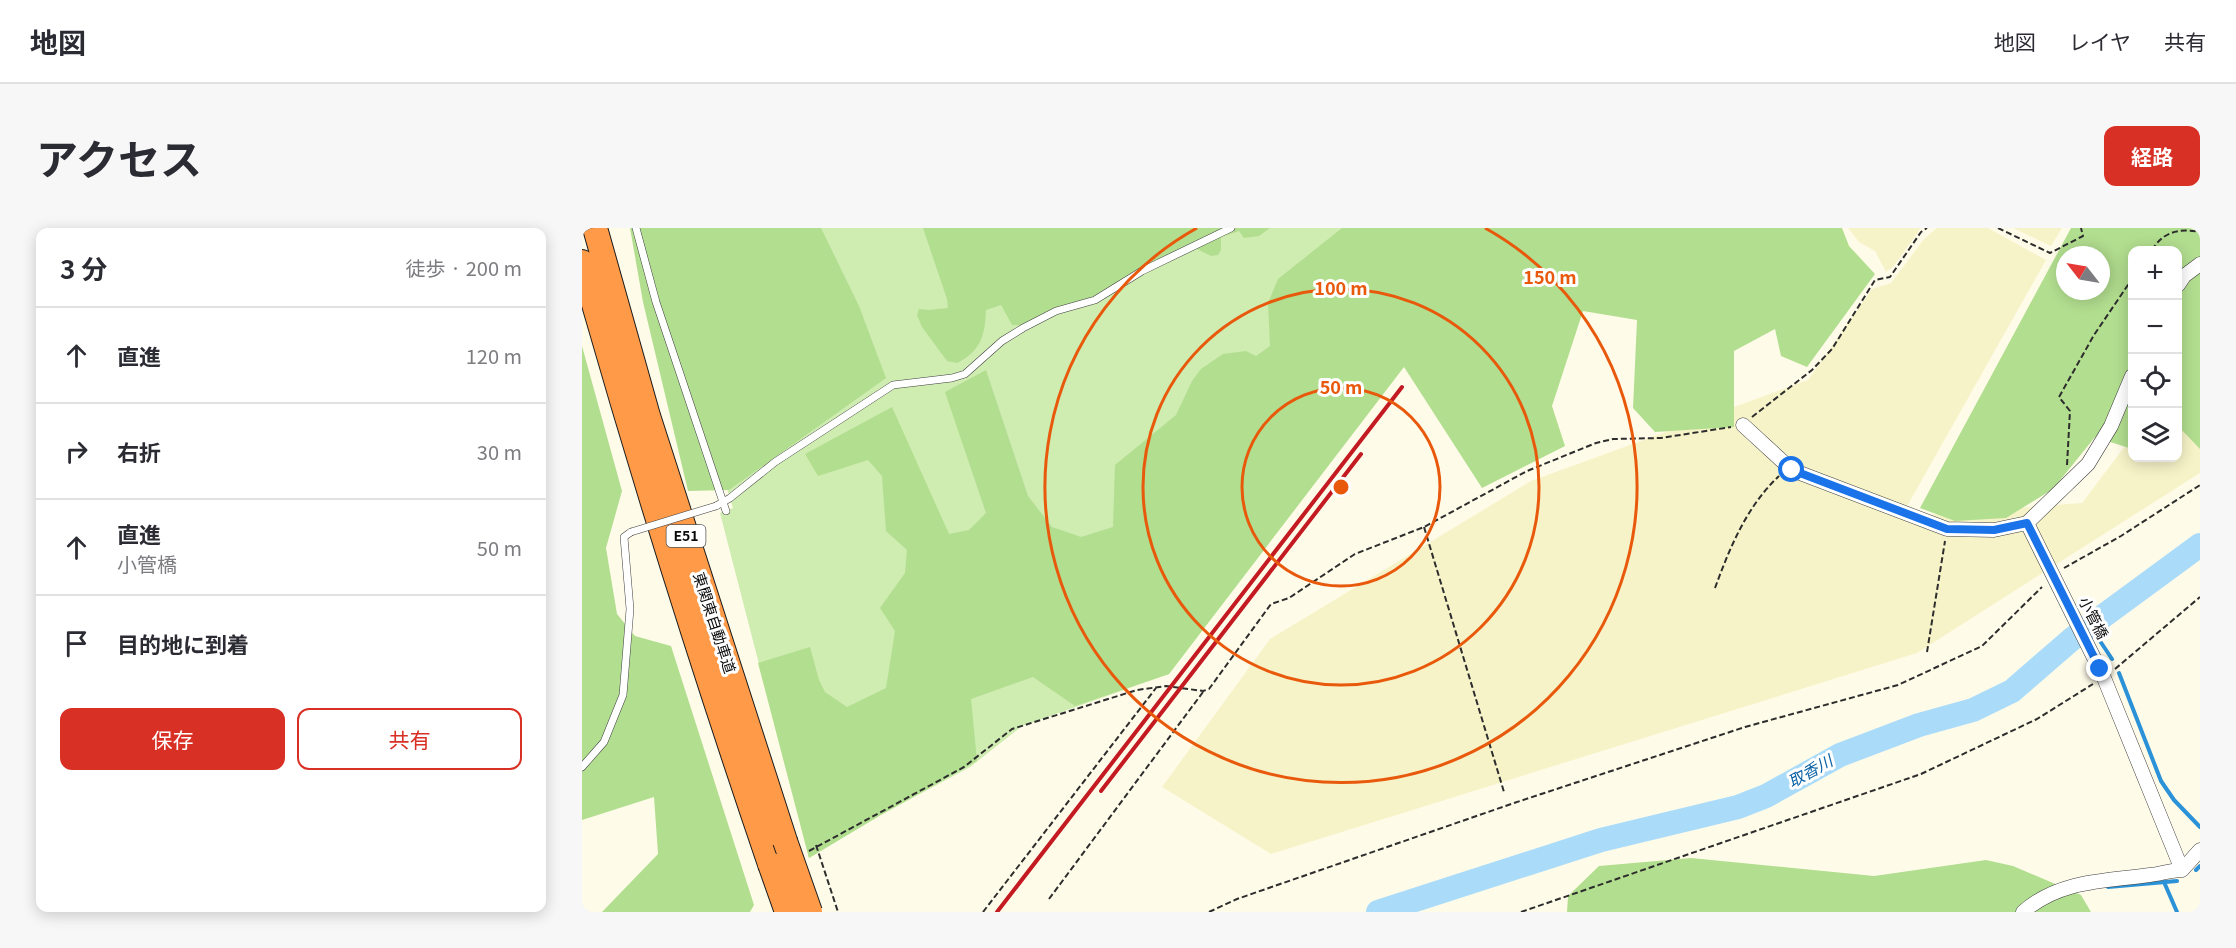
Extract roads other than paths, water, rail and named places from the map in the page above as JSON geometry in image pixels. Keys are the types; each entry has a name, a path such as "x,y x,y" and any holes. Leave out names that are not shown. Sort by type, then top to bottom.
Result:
{"highway":[{"name":"東関東自動車道","path":"596,228 656,439 810,912"},
{"name":"東関東自動車道","path":"582,262 666,549 723,726 787,912"}],"street":[{"path":"2182,279 2200,264"},
{"path":"1743,425 1792,470 1947,529 1994,530 2027,523 2088,464 2111,426 2128,387"},
{"name":"小管橋","path":"2027,523 2056,576 2102,673 2182,870"},
{"path":"2023,912 2031,905 2065,889 2089,881 2182,870 2200,850"}],"lane":[{"path":"636,228 656,302 726,511"},
{"path":"582,768 604,742 623,695 630,609 624,537 631,532 716,506 775,462 893,385 952,378 965,374 1002,341 1023,328 1056,311 1095,300 1142,271 1231,228"}],"waterway":[{"name":"取香川","path":"1378,912 1601,840 1738,807 1766,796 1840,755 1919,725 1973,710 2012,691 2072,639 2200,545"},
{"path":"2094,623 2098,638 2112,659"},
{"path":"2119,673 2161,781 2174,800 2200,827"},
{"path":"2196,870 2200,866"},
{"path":"2108,887 2177,881"},
{"path":"2164,882 2177,912"}],"railway":[{"path":"997,912 1402,387"},
{"path":"1101,791 1361,454"}]}
